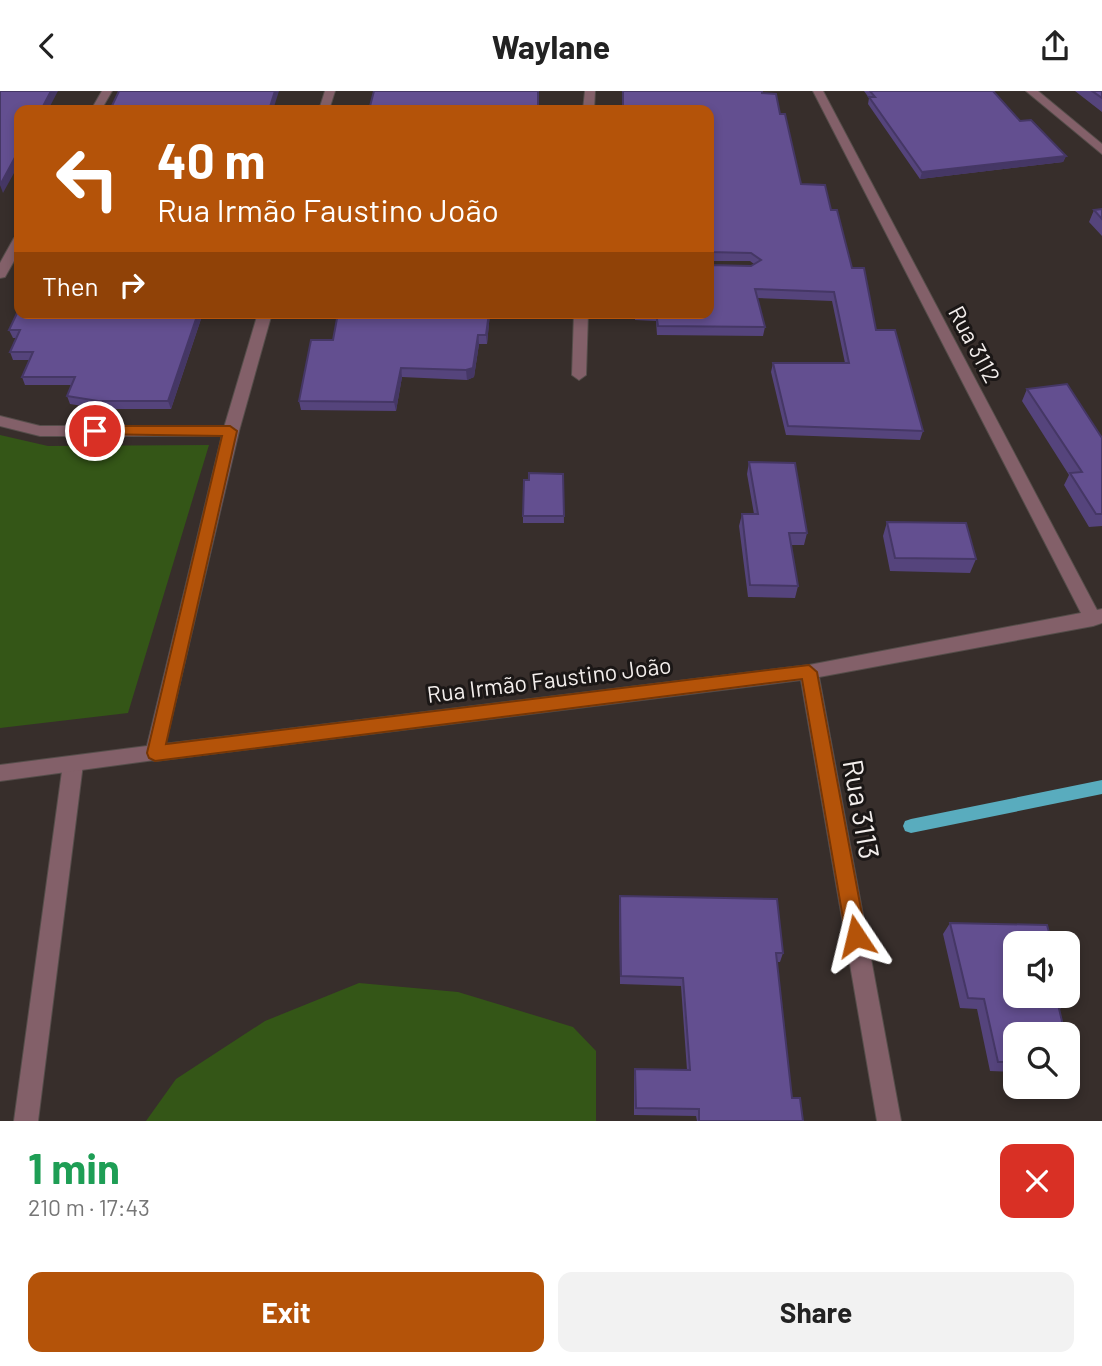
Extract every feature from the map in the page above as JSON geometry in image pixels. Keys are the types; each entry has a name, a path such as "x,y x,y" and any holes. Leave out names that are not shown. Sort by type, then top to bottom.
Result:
{"street":[{"name":"Rua 3112","path":"818,91 1097,617"},
{"path":"1031,91 1102,151"},
{"path":"0,274 14,250"},
{"path":"155,753 230,431 263,319"},
{"path":"579,375 581,319"},
{"path":"0,421 40,431 230,431"},
{"name":"Rua Irmão Faustino João","path":"0,773 809,672 1097,617"},
{"name":"Rua 3113","path":"809,672 889,1121"},
{"path":"26,1121 73,764"}],"green space":[{"path":"0,435 48,446 209,445 128,713 0,728"},
{"path":"359,983 458,992 573,1027 596,1051 596,1121 146,1121 176,1079 265,1021"}],"building":[{"path":"0,91 51,91 44,105 14,105 14,159 0,185"},
{"path":"119,91 275,91 271,105 112,105"},
{"path":"374,91 538,91 538,105 370,105"},
{"path":"623,91 762,91 776,94 780,114 785,114 801,184 825,185 831,210 837,210 852,268 864,268 876,330 895,330 923,431 788,426 773,363 849,363 834,292 755,289 765,327 658,326 657,319 714,319 714,265 751,266 761,260 751,253 714,252 714,105 623,105"},
{"path":"870,91 993,91 1020,121 1031,120 1066,156 922,172 869,97 875,97"},
{"path":"1092,91 1102,91 1102,98"},
{"path":"1102,209 1102,219 1094,210"},
{"path":"14,319 196,319 168,401 98,401 67,396 75,377 22,377 33,352 10,352 20,330 9,330"},
{"path":"337,319 488,319 486,335 478,335 473,368 401,368 394,402 299,401 311,340 333,340"},
{"path":"1067,384 1102,438 1102,514 1096,514 1070,473 1082,472 1027,389"},
{"path":"749,462 795,463 807,533 789,533 798,586 750,585 742,514 758,514"},
{"path":"529,473 563,474 564,516 523,516 524,480 529,480"},
{"path":"887,522 966,523 976,559 895,558"},
{"path":"620,896 777,899 783,953 776,953 792,1098 800,1098 803,1121 699,1121 699,1109 636,1108 635,1069 690,1070 683,978 621,976"},
{"path":"950,923 1047,925 1049,931 1003,931 1003,1008 1059,1008 1062,1022 1003,1022 1003,1062 998,1062 984,999 968,998"}],"waterway":[{"path":"911,826 1102,787"}],"route":[{"path":"95,431 230,431 155,753 809,672 856,936"}]}
